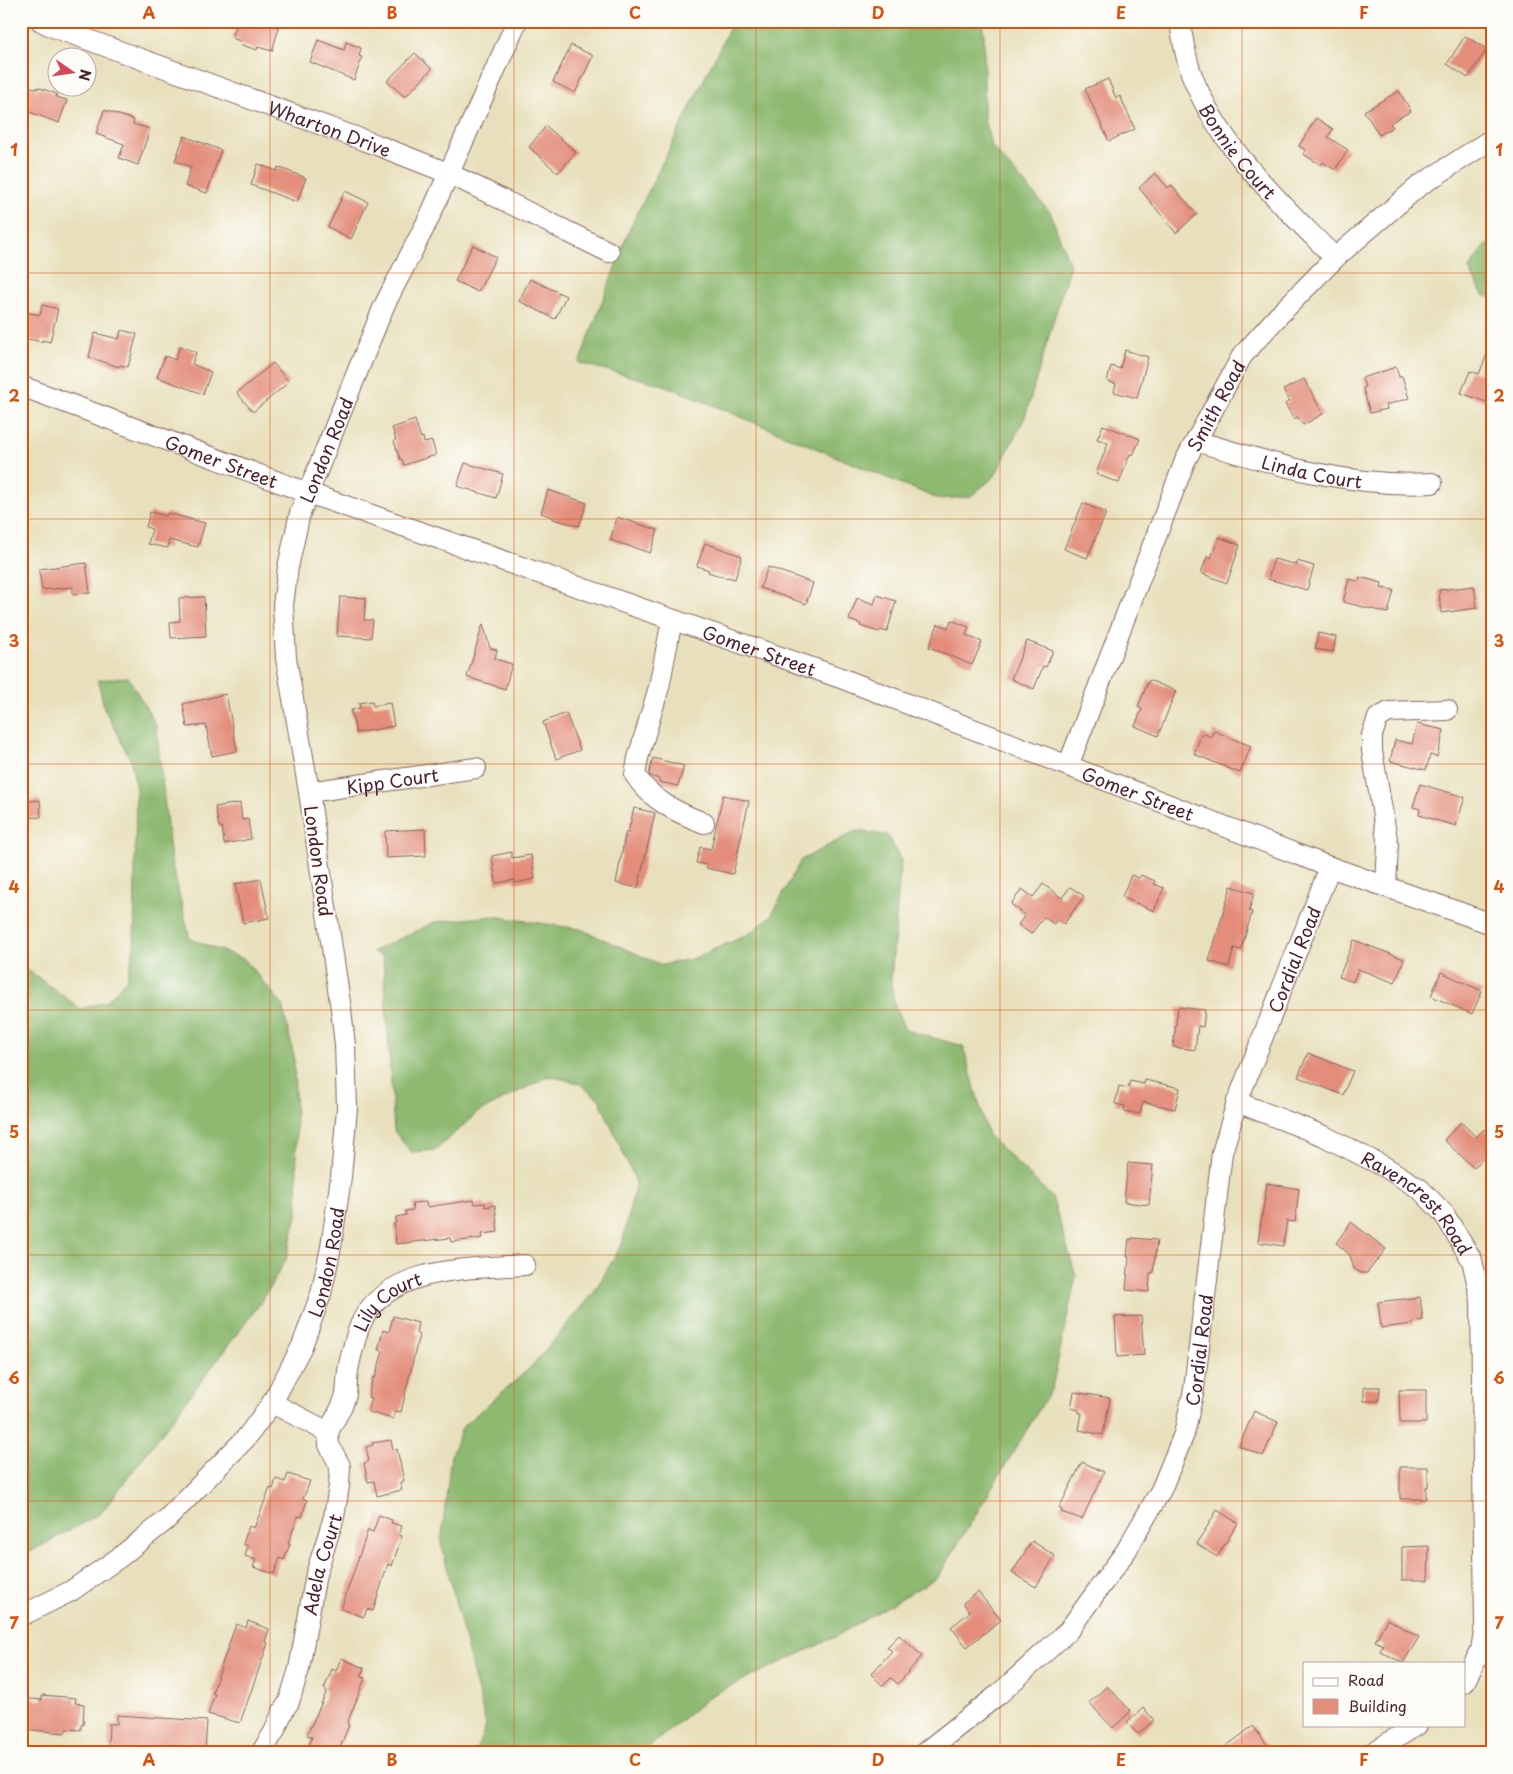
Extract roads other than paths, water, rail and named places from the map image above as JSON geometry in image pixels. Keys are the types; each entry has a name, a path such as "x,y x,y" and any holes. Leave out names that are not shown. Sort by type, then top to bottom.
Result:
{"street":[{"name":"Wharton Drive","path":"41,21 448,173 609,252"},
{"name":"London Road","path":"21,1616 71,1591 120,1557 165,1521 246,1438 272,1403 302,1346 321,1294 339,1195 347,1108 345,1045 309,792 286,658 283,605 288,567 300,513 384,306 428,220 517,21"},
{"name":"Bonnie Court","path":"1180,21 1191,72 1207,109 1227,140 1268,191 1335,258"},
{"name":"Smith Road","path":"1068,766 1185,461 1242,356 1335,258 1418,186 1492,139"},
{"name":"Gomer Street","path":"21,386 308,493 838,677 1330,867 1492,924"},
{"name":"Linda Court","path":"1196,441 1269,463 1319,475 1403,485 1432,483"},
{"path":"672,620 659,687 638,758 635,776 643,788 659,801 674,811 704,823"},
{"path":"1386,887 1388,845 1372,751 1372,735 1378,718 1388,712 1447,710"},
{"name":"Kipp Court","path":"309,792 476,768"},
{"name":"Cordial Road","path":"924,1753 999,1694 1068,1632 1126,1551 1161,1490 1184,1434 1194,1388 1222,1152 1237,1102 1330,867"},
{"name":"Ravencrest Road","path":"1237,1102 1324,1136 1385,1167 1420,1189 1444,1214 1472,1260 1481,1300 1485,1625 1481,1650 1466,1679"},
{"name":"Lily Court","path":"328,1432 346,1396 348,1369 361,1323 374,1305 389,1290 416,1278 444,1271 525,1265"},
{"path":"272,1403 328,1432"},
{"name":"Adela Court","path":"261,1753 289,1702 299,1669 316,1574 334,1517 340,1486 340,1466 329,1445 328,1432"},
{"path":"1372,1753 1415,1726"}]}
